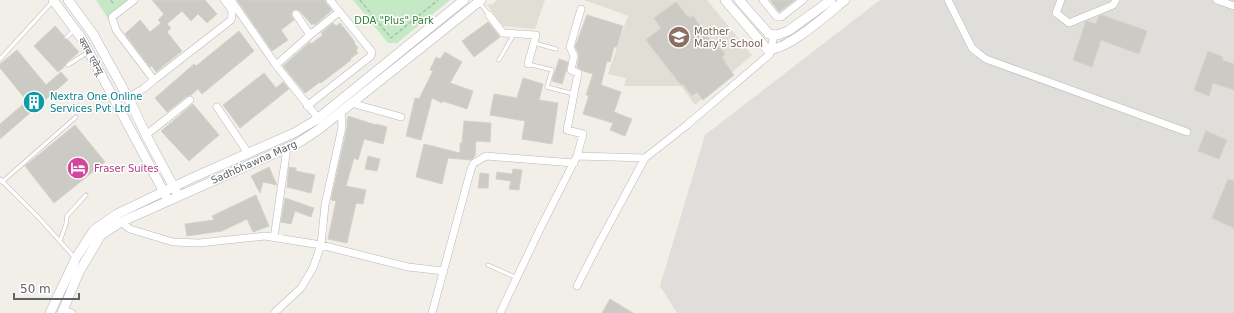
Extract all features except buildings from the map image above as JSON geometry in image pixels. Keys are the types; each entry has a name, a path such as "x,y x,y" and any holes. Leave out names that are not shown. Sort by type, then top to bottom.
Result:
{"street":[{"name":"क्लब एवेन्यू","path":"53,0 75,29 89,51 168,201"},
{"name":"क्लब एवेन्यू","path":"68,0 93,34 128,97 178,196"},
{"path":"134,0 112,17 112,20 116,30 154,80"},
{"path":"128,97 143,89 231,20 233,14 224,0"},
{"path":"231,0 276,65 318,118"},
{"path":"308,106 371,56 372,52 330,0"},
{"name":"Sadhbhawna Marg","path":"50,313 76,258 94,230 117,214 294,133 318,118 464,0"},
{"path":"724,0 767,49 776,48"},
{"path":"739,0 769,34 777,35 788,31 831,0"},
{"path":"763,0 778,17 781,17 803,0"},
{"path":"577,286 645,158 687,126 776,48 794,39 845,0"},
{"path":"948,0 972,48 986,59 1187,132"},
{"path":"1061,0 1056,13 1069,23 1113,5 1116,0"},
{"path":"1217,0 1234,6"},
{"name":"Sadhbhawna Marg","path":"66,312 80,272 101,235 121,222 298,143 318,130 480,1"},
{"path":"500,313 576,159 583,134 567,130 578,73 571,70 574,56 570,47 581,9"},
{"path":"276,65 310,34 339,12"},
{"path":"296,14 310,34"},
{"path":"489,15 503,33 536,35 528,64"},
{"path":"774,34 776,48"},
{"path":"146,135 190,100"},
{"path":"352,103 401,117"},
{"path":"217,107 248,153"},
{"path":"274,313 301,288 313,268 321,245 325,205 342,127 341,112"},
{"path":"274,238 287,148"},
{"path":"432,313 471,169 474,164 486,156 576,159 645,158"},
{"path":"121,222 130,229 173,242 199,243 265,236 321,245 408,266 444,271"}],"lane":[{"path":"0,59 53,0"},
{"path":"480,1 489,15"},
{"path":"67,37 75,29"},
{"path":"499,60 514,34"},
{"path":"534,43 556,50"},
{"path":"68,65 89,51"},
{"path":"528,64 552,70 547,86 574,94"},
{"path":"76,117 1,181 39,218 76,258"},
{"path":"60,241 67,216 86,195"},
{"path":"488,265 516,278"}],"path":[{"path":"360,0 391,38 438,0"}],"shaded area":[{"path":"497,0 545,0 535,29 503,26 487,5 493,4"},
{"name":"Mother Mary's School","path":"584,0 707,0 752,55 695,105 681,86 624,86 626,78 608,74 629,16"},
{"path":"880,0 1234,0 1234,313 677,313 660,286 705,135"}],"green space":[{"path":"96,0 138,0 111,23"},
{"name":"DDA \"Plus\" Park","path":"353,0 450,0 397,43 388,43"}],"place":[{"name":"Mother Mary's School","path":"679,37"},
{"name":"Nextra One Online Services Pvt Ltd","path":"34,102"},
{"name":"Fraser Suites","path":"78,168"}]}
